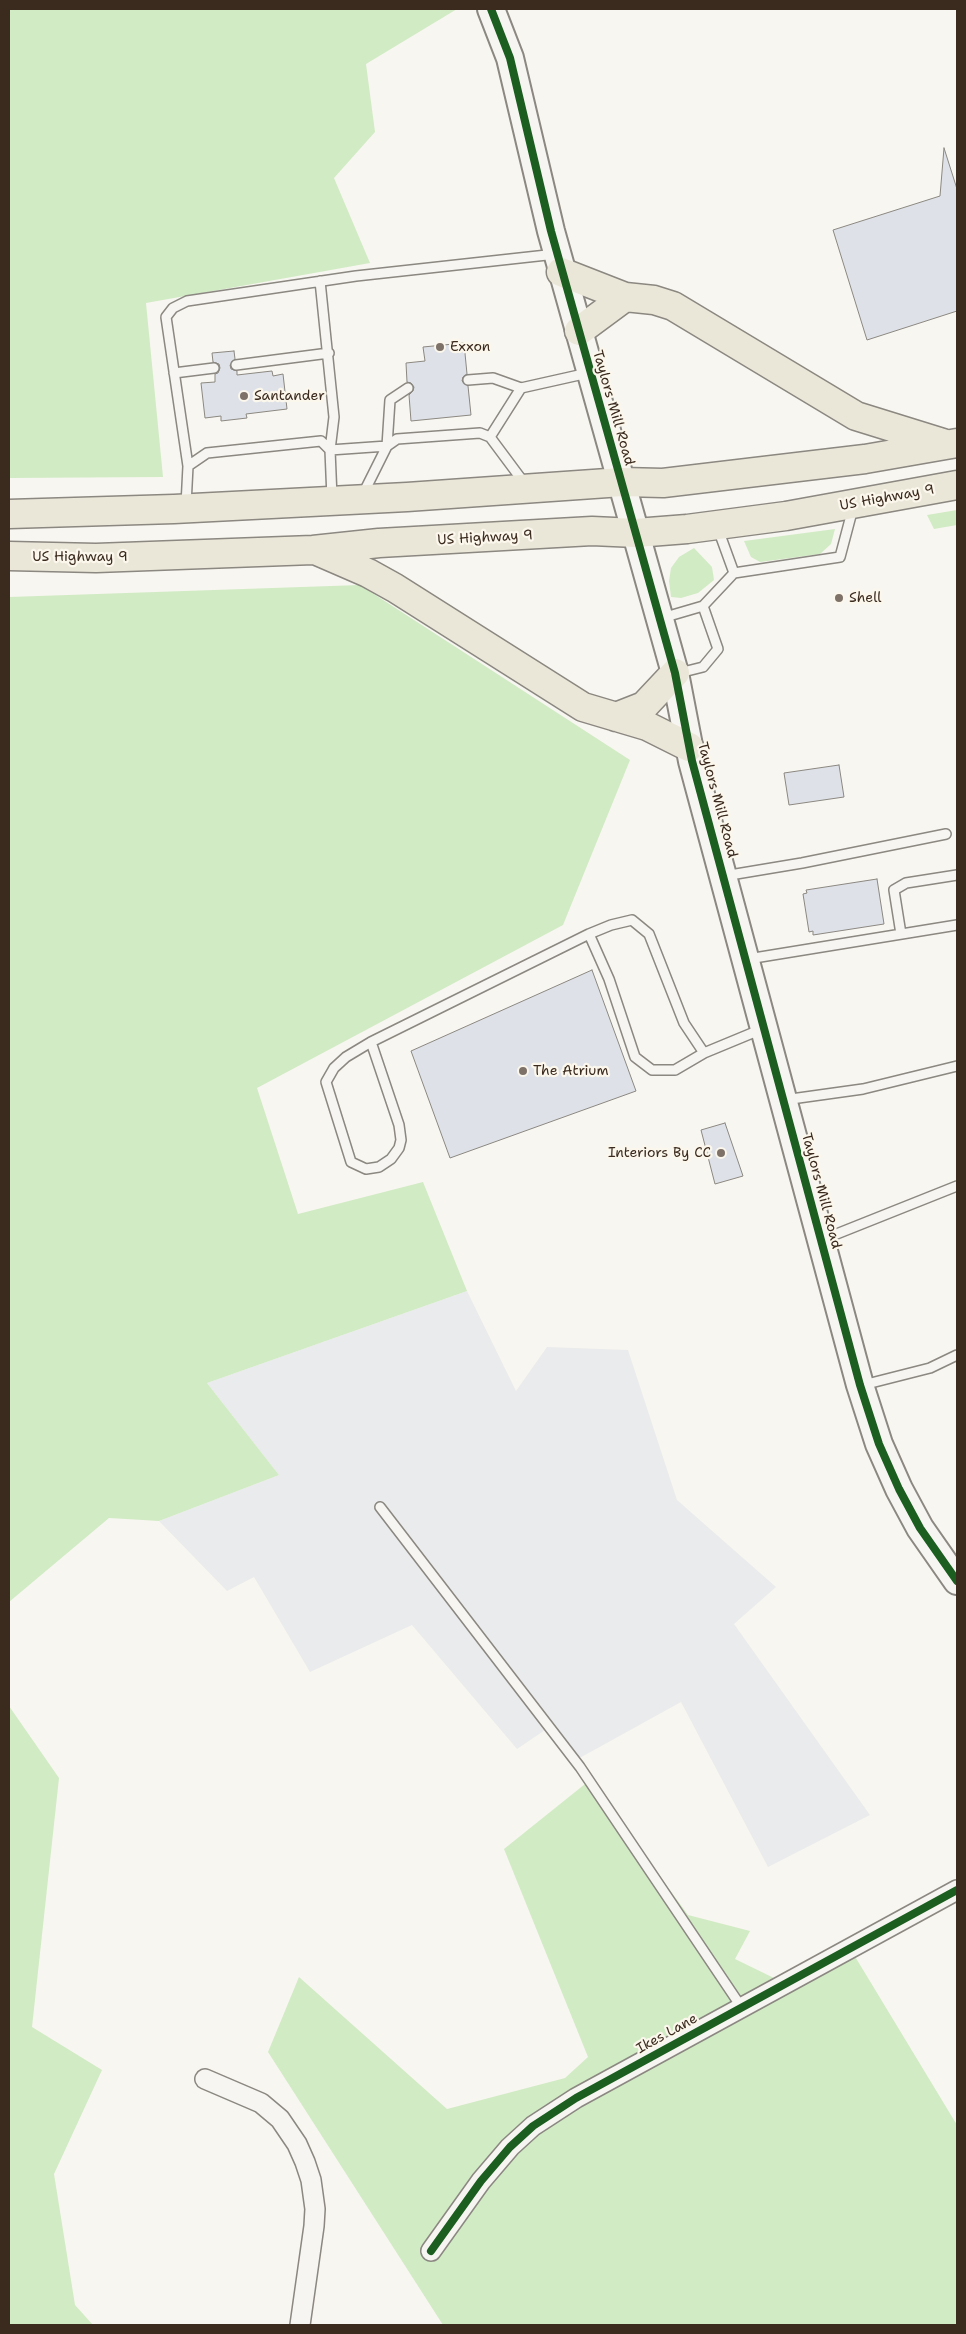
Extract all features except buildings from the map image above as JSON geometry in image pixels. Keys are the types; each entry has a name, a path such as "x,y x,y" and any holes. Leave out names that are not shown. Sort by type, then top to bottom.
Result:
{"highway":[{"path":"559,263 625,297 654,300 673,306 856,416 953,444"},
{"path":"579,331 625,297"},
{"path":"9,514 332,501 622,482 663,483 865,459 953,444"},
{"name":"US Highway 9","path":"9,556 96,558 313,550 379,543 592,531 636,533 717,525 957,485"},
{"path":"313,550 368,573 395,588 583,708 647,726 689,747"},
{"path":"616,717 644,706 675,674"}],"street":[{"name":"Taylors Mill Road","path":"491,9 510,58 559,263 675,674 689,747 860,1385 879,1444 900,1489 920,1528 957,1581"},
{"name":"Ikes Lane","path":"431,2251 481,2181 510,2147 533,2126 576,2098 957,1890"},
{"path":"205,2079 262,2102 280,2119 297,2144 305,2162 312,2190 314,2226 300,2325"}],"lane":[{"path":"186,508 188,466 166,316 173,308 187,301 320,281 559,263"},
{"path":"320,281 329,353 334,417 330,450 332,501"},
{"path":"236,365 329,353"},
{"path":"174,373 214,368"},
{"path":"468,380 493,378 521,388 590,373"},
{"path":"360,499 387,446 390,400 408,388"},
{"path":"490,437 521,388"},
{"path":"188,466 207,453 321,441 330,450 387,446 397,439 480,433 490,437 528,489"},
{"path":"660,619 703,606 734,573 840,557 854,503"},
{"path":"717,525 734,573"},
{"path":"675,674 703,667 718,649 703,606"},
{"path":"724,876 802,863 946,834"},
{"path":"901,934 894,890 906,883 957,875"},
{"path":"371,1042 399,1125 401,1140 399,1148 391,1159 379,1167 366,1169 351,1162 326,1082 334,1068 346,1057 371,1042 589,934 611,925 632,920 649,934 684,1023 704,1053"},
{"path":"746,960 957,925"},
{"path":"589,934 609,979 635,1057 652,1070 675,1070 704,1053 764,1028"},
{"path":"784,1100 863,1089 957,1066"},
{"path":"821,1240 957,1186"},
{"path":"860,1385 930,1368 957,1356"},
{"path":"380,1507 580,1767 742,2008"}],"shaded area":[{"path":"467,1291 516,1391 547,1347 628,1350 677,1500 776,1587 734,1624 870,1815 768,1867 681,1702 576,1760 551,1726 517,1749 412,1625 310,1672 254,1577 227,1591 159,1521 279,1475 207,1383"}],"green space":[{"path":"9,9 457,9 366,64 375,132 334,178 370,263 146,303 163,477 9,478"},
{"path":"957,510 957,525 934,529 927,515"},
{"path":"835,529 831,544 820,554 760,562 751,557 744,541"},
{"path":"694,548 712,567 714,580 698,593 681,598 671,597 669,581 671,568 679,557"},
{"path":"360,585 630,760 563,925 257,1088 298,1214 423,1182 467,1291 207,1383 279,1475 159,1521 109,1518 9,1602 9,597"},
{"path":"9,1706 59,1778 32,2027 102,2070 54,2174 75,2305 93,2325 9,2325"},
{"path":"590,1780 688,1915 750,1931 735,1959 776,1979 845,1940 957,2125 957,2325 443,2325 268,2052 299,1977 447,2109 565,2078 588,2057 504,1849"}],"cycle path":[{"path":"491,9 510,58 551,231 675,673 692,761 860,1385 879,1444 899,1489 920,1528 957,1581"},
{"path":"431,2251 481,2181 510,2147 533,2126 576,2098 957,1890"}],"place":[{"name":"Exxon","path":"440,347"},
{"name":"Santander","path":"244,396"},
{"name":"Shell","path":"839,598"},
{"name":"The Atrium","path":"523,1071"},
{"name":"Interiors By CC","path":"721,1153"}]}
